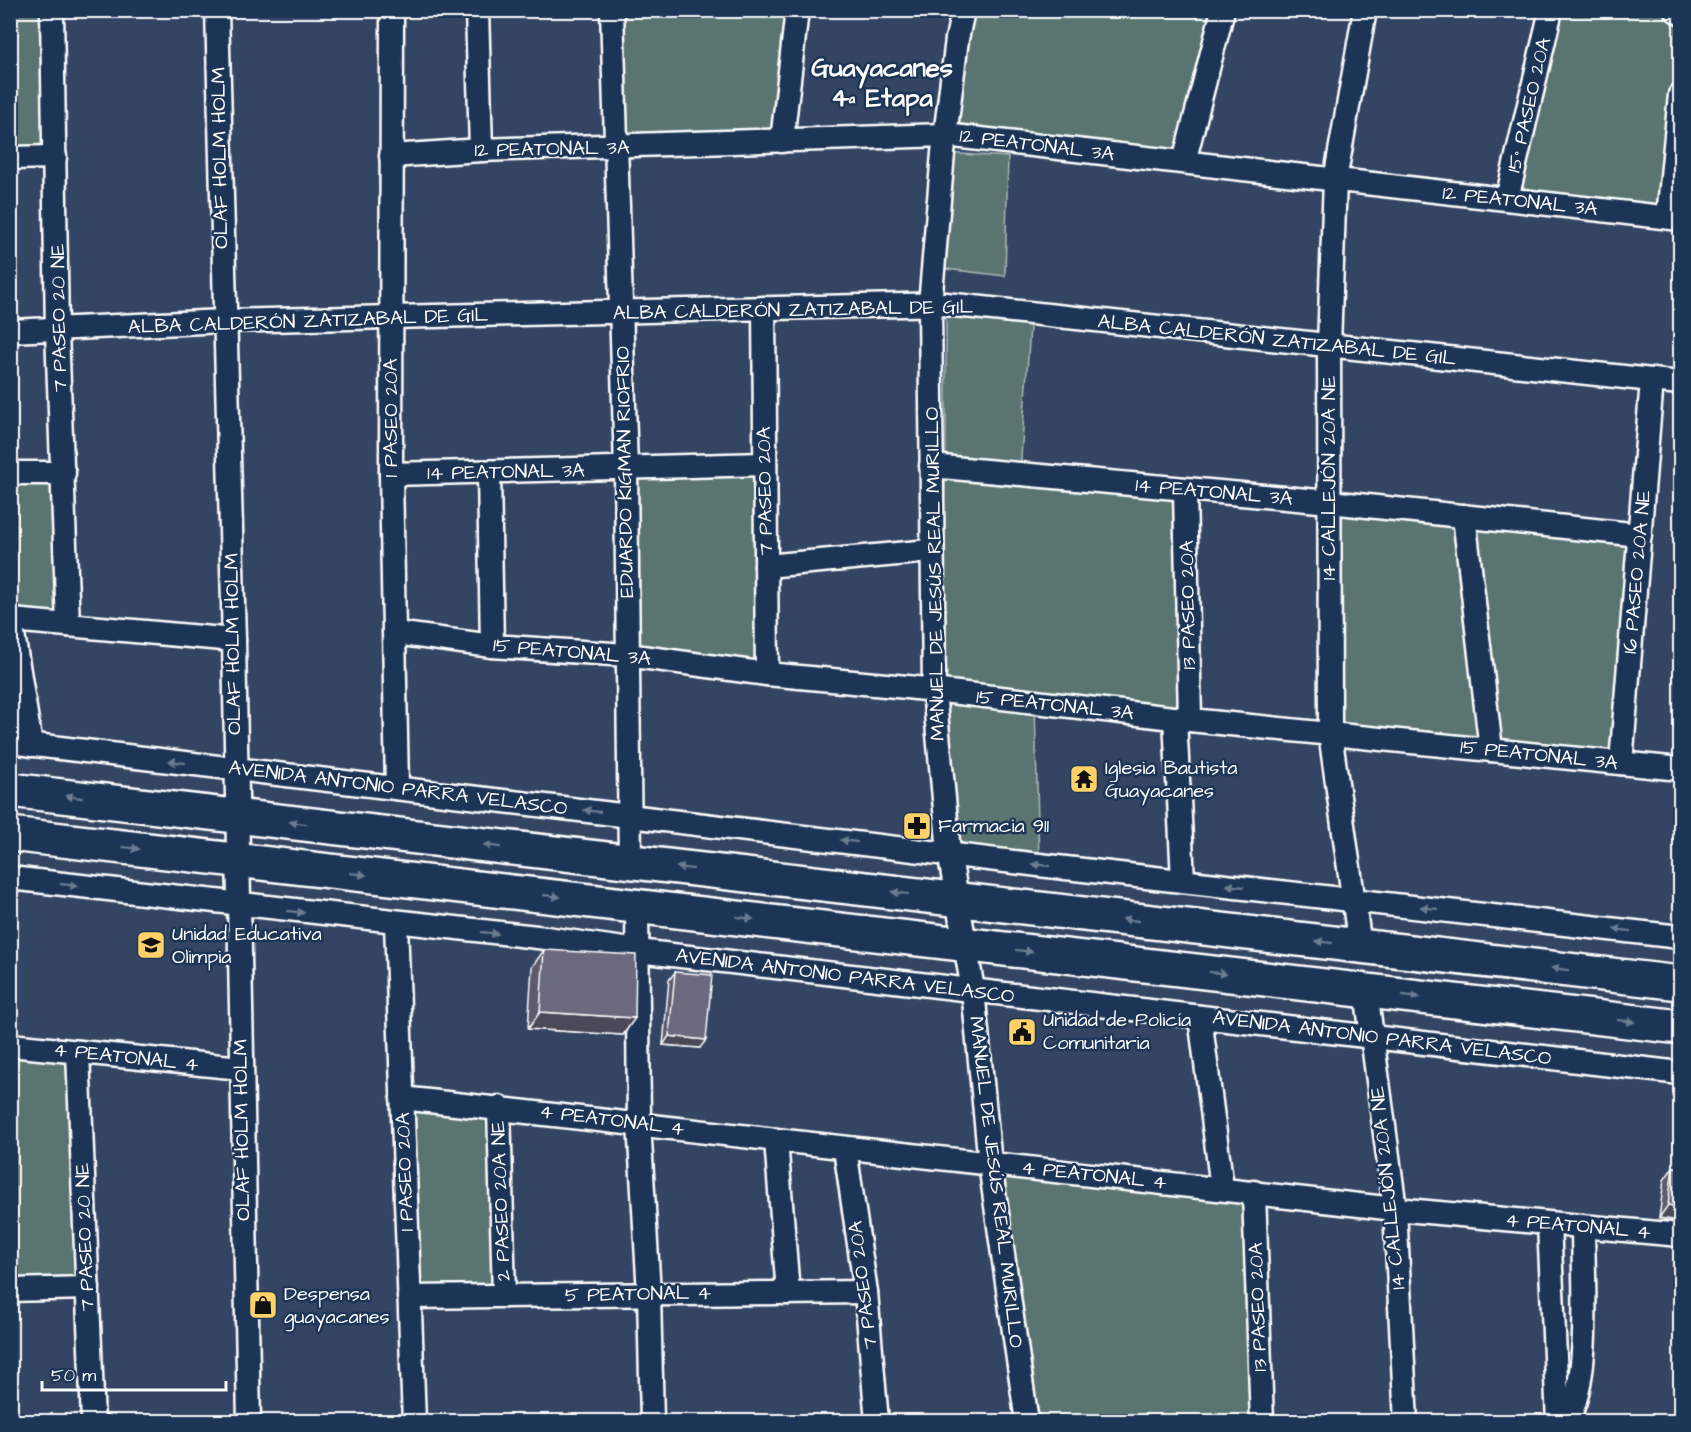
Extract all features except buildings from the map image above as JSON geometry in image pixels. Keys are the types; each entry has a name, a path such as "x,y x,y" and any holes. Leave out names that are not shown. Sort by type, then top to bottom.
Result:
{"street":[{"name":"7 PASEO 20 NE","path":"52,10 57,331 69,625"},
{"name":"OLAF HOLM HOLM","path":"217,10 234,640 249,1422"},
{"name":"1 PASEO 20A","path":"392,10 392,474 397,789"},
{"path":"477,10 482,150"},
{"name":"EDUARDO KIGMAN RIOFRIO","path":"612,10 626,469 630,862"},
{"path":"782,141 797,10"},
{"name":"MANUEL DE JESÚS REAL MURILLO","path":"963,10 957,39 945,135 930,305 930,551 934,692 948,852 973,990 990,1164 1027,1422"},
{"path":"1184,162 1222,10"},
{"name":"14 CALLEJÓN 20A NE","path":"1360,946 1330,734 1329,345 1335,180 1365,10"},
{"name":"15° PASEO 20A","path":"1507,199 1551,10"},
{"path":"1676,10 1680,13"},
{"path":"1674,218 1680,94"},
{"name":"12 PEATONAL 3A","path":"391,156 482,150 617,148 945,135 1674,218"},
{"path":"10,158 55,157"},
{"name":"ALBA CALDERÓN ZATIZABAL DE GIL","path":"10,331 57,331 224,321 957,305 1680,383"},
{"name":"7 PASEO 20A","path":"764,309 767,674"},
{"name":"16 PASEO 20A NE","path":"1621,763 1652,380"},
{"name":"14 PEATONAL 3A","path":"392,474 765,464"},
{"name":"14 PEATONAL 3A","path":"931,466 1330,501 1640,535"},
{"path":"10,473 64,473"},
{"path":"489,473 492,646"},
{"name":"13 PASEO 20A","path":"1183,880 1185,490"},
{"path":"1464,516 1491,750"},
{"path":"766,566 930,551"},
{"path":"21,743 11,618 234,640"},
{"name":"15 PEATONAL 3A","path":"395,633 492,646 627,655 767,674 1680,769"},
{"name":"AVENIDA ANTONIO PARRA VELASCO","path":"21,743 397,789 1680,937"},
{"path":"10,790 1680,983"},
{"path":"10,834 1680,1027"},
{"name":"AVENIDA ANTONIO PARRA VELASCO","path":"10,878 546,938 638,951 1680,1073"},
{"path":"637,906 639,1124 650,1294 652,1422"},
{"name":"1 PASEO 20A","path":"396,923 414,1422"},
{"name":"14 CALLEJÓN 20A NE","path":"1366,991 1395,1209 1406,1422"},
{"path":"1200,1017 1222,1188"},
{"name":"4 PEATONAL 4","path":"10,1045 241,1068"},
{"name":"7 PASEO 20 NE","path":"78,1052 93,1422"},
{"name":"4 PEATONAL 4","path":"402,1098 499,1107 845,1149 1222,1188 1395,1209 1680,1234"},
{"name":"2 PASEO 20A NE","path":"499,1107 504,1296"},
{"path":"776,1140 788,1293"},
{"name":"7 PASEO 20A","path":"845,1149 866,1292 877,1422"},
{"name":"13 PASEO 20A","path":"1254,1192 1262,1422"},
{"path":"1549,1224 1558,1422"},
{"path":"1566,1422 1584,1356 1583,1227"},
{"path":"10,1290 87,1288"},
{"name":"5 PEATONAL 4","path":"409,1297 866,1292"}],"green space":[{"path":"1676,10 1680,13 1680,95 1668,217 1507,199 1551,11"},
{"path":"10,11 52,11 55,157 11,158"},
{"path":"612,11 797,11 782,141 617,148"},
{"path":"976,11 1223,11 1184,162 945,135"},
{"path":"945,153 1008,157 1005,276 946,269"},
{"path":"946,304 1031,313 1020,472 1185,490 1191,718 1035,703 1039,865 949,852 934,691 946,465"},
{"path":"765,464 767,674 627,655 626,469"},
{"path":"10,473 64,473 68,625 10,616"},
{"path":"1330,505 1639,537 1621,763 1332,733"},
{"path":"10,1047 66,1060 77,1279 11,1281"},
{"path":"402,1098 499,1107 504,1296 409,1297"},
{"path":"990,1164 1254,1192 1262,1421 1027,1421"}],"place":[{"name":"Iglesia Bautista Guayacanes","path":"1084,779"},
{"name":"Farmacia 911","path":"917,826"},
{"name":"Unidad Educativa Olimpia","path":"151,945"},
{"name":"Unidad de Policía Comunitaria","path":"1022,1032"},
{"name":"Despensa guayacanes","path":"263,1305"}],"district":[{"name":"Guayacanes 4ª Etapa","path":"882,82"}]}
